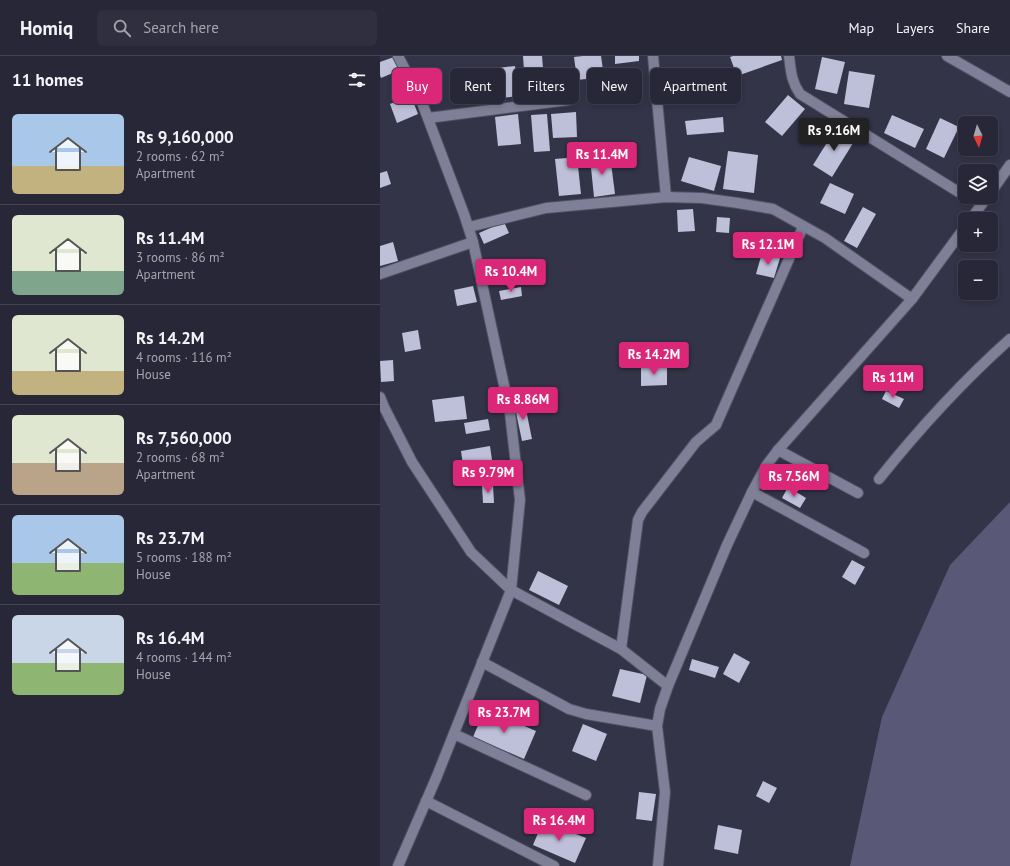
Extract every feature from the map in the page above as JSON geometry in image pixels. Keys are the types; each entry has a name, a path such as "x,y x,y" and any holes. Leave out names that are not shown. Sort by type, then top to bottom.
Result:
{"street":[{"path":"398,56 422,100 469,227 510,413 520,500 511,590 454,734 398,866"},
{"path":"653,56 666,197"},
{"path":"789,56 794,86 800,94 958,192"},
{"path":"947,56 1010,92"},
{"path":"428,118 538,104"},
{"path":"998,182 1010,165"},
{"path":"469,227 546,208 666,197 709,199 773,209 825,238 912,298"},
{"path":"976,212 981,206 978,204"},
{"path":"621,649 638,520 642,512 696,442 716,425 803,227"},
{"path":"658,866 664,792 657,726 660,709 668,686 726,546 752,492 778,450 912,298 958,236"},
{"path":"380,274 473,242"},
{"path":"879,479 916,435 986,360 1010,339"},
{"path":"380,397 384,408 412,462 471,552 511,590 621,649 668,686"},
{"path":"778,450 858,493"},
{"path":"752,492 864,553"},
{"path":"482,662 570,709 582,713 657,726"},
{"path":"454,734 586,795"},
{"path":"426,801 554,866"}],"shaded area":[{"path":"1010,502 1010,866 850,866 882,717 950,565"}],"building":[{"path":"523,56 542,56 543,68 524,68"},
{"path":"601,56 603,68 587,68 587,79 579,80 579,68 575,68 574,57"},
{"path":"615,56 639,56 639,61 615,64"},
{"path":"781,56 782,60 741,75 741,68 734,68 730,57"},
{"path":"394,57 399,68 392,68 392,73 381,78 380,62"},
{"path":"822,57 845,62 837,94 815,89"},
{"path":"515,66 515,68 513,68 513,97 505,98 505,68 497,68"},
{"path":"849,71 875,75 869,108 844,104"},
{"path":"788,95 805,109 782,136 765,122"},
{"path":"390,104 414,104 418,114 397,123"},
{"path":"576,112 577,137 553,138 551,114"},
{"path":"518,114 521,144 498,146 495,117"},
{"path":"547,114 550,151 534,152 531,115"},
{"path":"892,115 924,129 915,148 884,133"},
{"path":"723,117 724,132 687,135 685,121"},
{"path":"940,118 958,127 944,158 926,149"},
{"path":"836,128 855,140 832,177 813,165"},
{"path":"728,151 758,155 754,193 723,189"},
{"path":"610,155 615,194 594,197 590,158"},
{"path":"577,157 581,194 559,196 555,159"},
{"path":"689,157 721,166 714,191 681,181"},
{"path":"387,171 391,184 380,188 380,173"},
{"path":"830,183 854,194 845,214 820,203"},
{"path":"863,207 876,214 857,248 844,241"},
{"path":"693,209 695,231 678,232 677,210"},
{"path":"717,217 730,218 729,233 716,232"},
{"path":"504,222 509,233 484,244 479,233"},
{"path":"393,242 398,261 380,266 380,246"},
{"path":"762,253 780,258 774,278 756,274"},
{"path":"473,286 477,302 457,306 454,290"},
{"path":"521,287 522,296 501,300 499,291"},
{"path":"418,330 421,349 405,352 402,333"},
{"path":"393,360 394,381 381,382 380,361"},
{"path":"667,367 667,385 641,386 641,368"},
{"path":"886,391 904,399 899,408 882,399"},
{"path":"464,396 467,419 435,422 432,400"},
{"path":"524,400 532,439 522,441 514,403"},
{"path":"488,419 490,430 466,434 464,423"},
{"path":"490,446 492,460 463,465 461,451"},
{"path":"482,485 493,485 494,503 483,503"},
{"path":"788,487 806,498 800,508 782,498"},
{"path":"852,560 865,567 855,585 842,577"},
{"path":"538,571 568,586 559,605 529,590"},
{"path":"734,653 750,662 739,683 723,674"},
{"path":"692,659 719,667 715,678 689,670"},
{"path":"620,669 647,675 640,703 612,696"},
{"path":"485,709 536,731 524,759 473,737"},
{"path":"583,724 607,734 596,761 572,751"},
{"path":"763,781 777,788 769,803 756,796"},
{"path":"639,792 656,794 652,821 636,819"},
{"path":"543,821 586,838 575,863 533,845"},
{"path":"718,825 742,830 738,854 714,849"}]}
